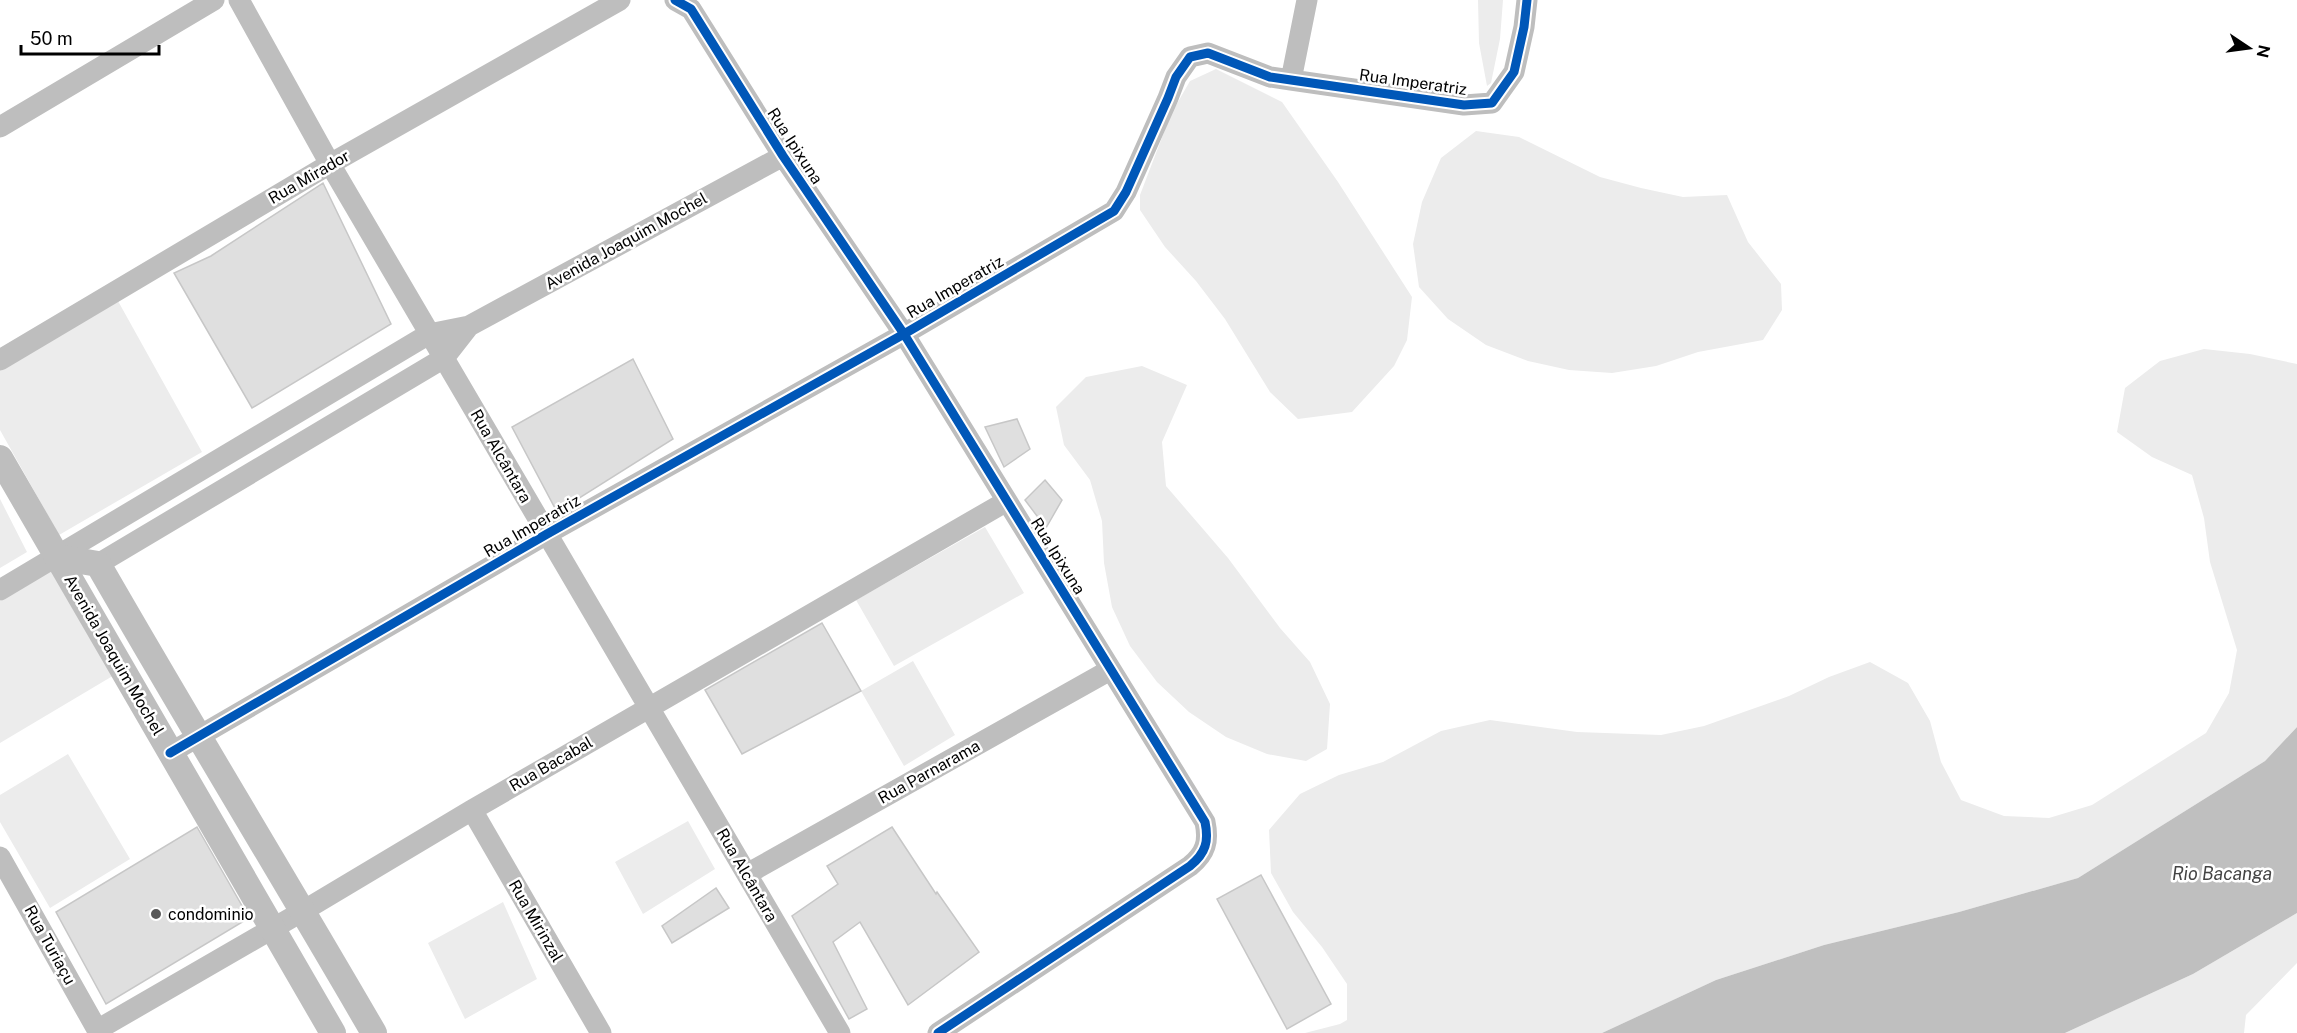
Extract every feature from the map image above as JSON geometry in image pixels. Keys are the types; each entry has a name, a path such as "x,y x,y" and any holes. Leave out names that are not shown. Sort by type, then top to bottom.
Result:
{"street":[{"path":"0,127 214,0"},
{"name":"Rua Alcântara","path":"239,0 330,164 840,1033"},
{"name":"Rua Mirador","path":"0,360 330,164 621,0"},
{"path":"1291,80 1307,0"},
{"name":"Rua Imperatriz","path":"170,753 547,534 904,334 1114,211 1126,192 1176,77 1190,57 1208,53 1270,77 1464,105 1492,103 1514,72 1524,27 1527,0"},
{"name":"Rua Ipixuna","path":"683,5 904,334 1205,822 1208,835 1206,848 1201,857 1190,866 938,1033"},
{"name":"Avenida Joaquim Mochel","path":"57,557 429,334 469,326 783,156"},
{"name":"Avenida Joaquim Mochel","path":"57,557 98,564 444,358 469,326"},
{"path":"0,458 57,557 0,590"},
{"name":"Rua Bacabal","path":"98,1031 472,810 1007,501"},
{"name":"Avenida Joaquim Mochel","path":"57,557 333,1033"},
{"name":"Avenida Joaquim Mochel","path":"98,564 198,738 374,1033"},
{"name":"Rua Parnarama","path":"747,874 1110,670"},
{"name":"Rua Mirinzal","path":"472,810 601,1033"},
{"name":"Rua Turiaçu","path":"0,857 98,1031"}],"shaded area":[{"path":"1478,0 1503,0 1500,39 1491,83 1487,86 1479,43"},
{"path":"1216,69 1282,102 1338,182 1412,297 1407,340 1394,366 1352,412 1298,419 1270,392 1225,319 1196,281 1165,247 1140,210 1140,195 1171,114 1190,81"},
{"path":"1476,131 1519,137 1600,177 1641,188 1683,197 1727,195 1748,242 1781,284 1782,310 1763,340 1698,352 1656,366 1612,373 1569,370 1528,361 1486,345 1448,319 1419,287 1413,244 1422,202 1441,158"},
{"path":"118,301 202,452 59,535 0,430 0,368"},
{"path":"2204,349 2250,354 2297,364 2297,727 2265,761 2078,878 1959,912 1824,945 1716,980 1602,1033 1305,1033 1347,1020 1347,984 1322,947 1293,912 1271,873 1269,830 1300,794 1339,775 1383,762 1441,731 1490,720 1577,732 1661,735 1704,726 1789,696 1829,677 1870,662 1908,683 1930,721 1941,762 1961,800 2004,816 2049,818 2092,805 2206,733 2229,693 2237,650 2210,562 2204,518 2192,475 2152,457 2117,432 2125,388 2160,361"},
{"path":"1142,366 1187,385 1162,442 1166,486 1228,558 1280,628 1310,662 1330,704 1327,749 1306,761 1267,754 1226,737 1189,712 1157,682 1130,646 1112,607 1104,563 1102,521 1090,480 1064,445 1056,407 1086,377"},
{"path":"0,499 27,552 0,568"},
{"path":"985,527 1024,593 894,666 856,600"},
{"path":"53,569 116,674 0,743 0,601"},
{"path":"913,661 955,735 904,766 861,691"},
{"path":"68,754 130,859 50,908 0,822 0,795"},
{"path":"688,821 715,869 643,914 615,862"},
{"path":"503,902 537,979 465,1019 428,943"},
{"path":"2297,913 2297,963 2246,1015 2244,1033 2065,1033 2193,974"}],"water":[{"name":"Rio Bacanga","path":"2297,727 2297,913 2193,974 2065,1033 1602,1033 1716,980 1824,945 1959,912 2078,878 2265,761"}],"building":[{"path":"323,183 391,324 252,408 174,273 211,256"},
{"path":"633,359 673,439 557,512 512,427"},
{"path":"1017,419 1030,449 1004,467 985,427"},
{"path":"1045,480 1062,500 1046,528 1025,500"},
{"path":"822,623 861,691 742,754 705,690"},
{"name":"condominio","path":"197,827 249,918 106,1004 56,912"},
{"path":"892,827 936,894 937,892 979,952 908,1005 860,922 833,942 867,1009 849,1019 792,916 838,884 827,866"},
{"path":"1261,875 1331,1004 1287,1029 1217,899"},
{"path":"716,888 729,908 672,943 662,926"}],"cycle path":[{"path":"675,0 691,9 783,156 904,334 1205,822 1207,835 1205,846 1200,856 1190,866 938,1033"},
{"path":"170,753 547,534 904,334 1114,211 1126,192 1176,77 1190,57 1208,53 1270,77 1464,105 1492,103 1514,72 1524,27 1527,0"}],"place":[{"name":"condominio","path":"156,914"}]}
